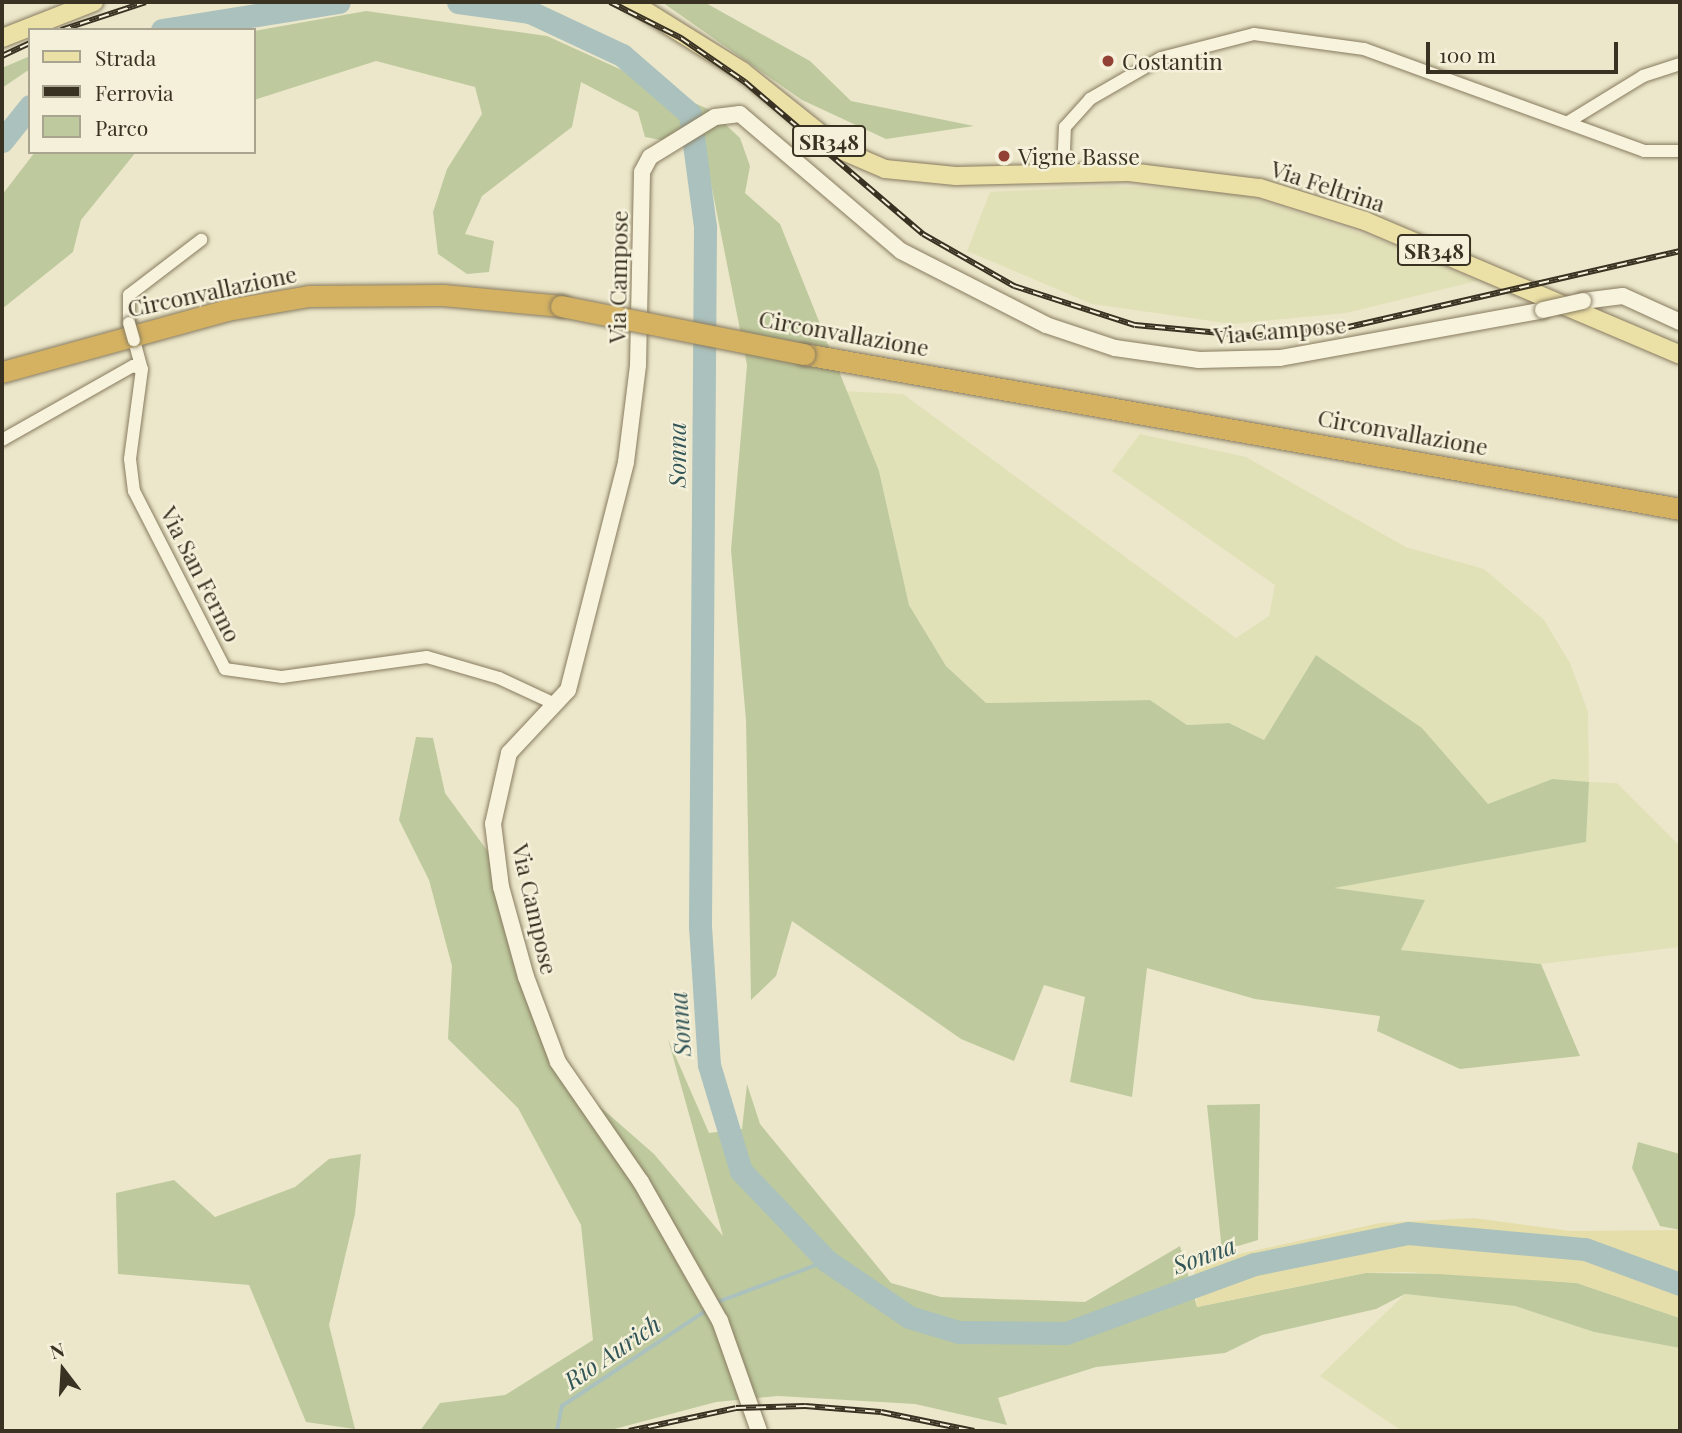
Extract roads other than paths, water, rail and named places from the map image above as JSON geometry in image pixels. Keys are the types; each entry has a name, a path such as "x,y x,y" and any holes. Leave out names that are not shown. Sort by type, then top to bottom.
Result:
{"highway":[{"name":"Circonvallazione","path":"2,372 227,310 309,296 443,295 561,306 1680,509"}],"main road":[{"path":"2,38 94,2"},
{"name":"SR348","path":"631,2 708,47 825,138 868,163 928,175 1063,172"},
{"name":"Via Feltrina","path":"1063,172 1195,178 1320,204 1680,355"}],"street":[{"path":"1063,172 1065,127 1090,99 1161,58 1254,34 1364,49 1644,151 1680,151"},
{"path":"1568,122 1643,76 1680,64"},
{"name":"Via Campose","path":"759,1431 720,1321 641,1182 558,1062 501,887 493,824 509,753 568,690 585,634 626,462 638,365 642,172 655,151 715,117 740,114 901,251 1045,325 1115,348 1199,360 1280,358 1543,310 1583,300 1623,296 1680,322"},
{"name":"Via San Fermo","path":"201,240 129,295 130,323 142,369 130,459 134,491 225,669 282,677 427,657 499,678 555,704"},
{"path":"2,440 133,366 142,369"}],"waterway":[{"name":"Sonna","path":"175,28 339,2"},
{"name":"Sonna","path":"458,2 530,12 622,55 690,114 705,227 700,926 709,1065 741,1171 827,1261 909,1317 959,1332 1066,1333 1255,1264 1408,1233 1585,1249 1680,1284"},
{"name":"Sonna","path":"2,141 28,108"},
{"name":"Rio Aurich","path":"718,1302 827,1261"},
{"name":"Rio Aurich","path":"557,1431 562,1406 704,1312"}],"railway":[{"path":"67,28 146,2"},
{"path":"610,2 681,38 745,82 923,234 1014,286 1135,325 1252,336 1344,328 1680,251"},
{"path":"2,56 28,44"},
{"path":"629,1431 736,1408 805,1406 881,1412 974,1431"}],"place":[{"name":"Costantin","path":"1108,61"},
{"name":"Vigne Basse","path":"1004,156"}]}
